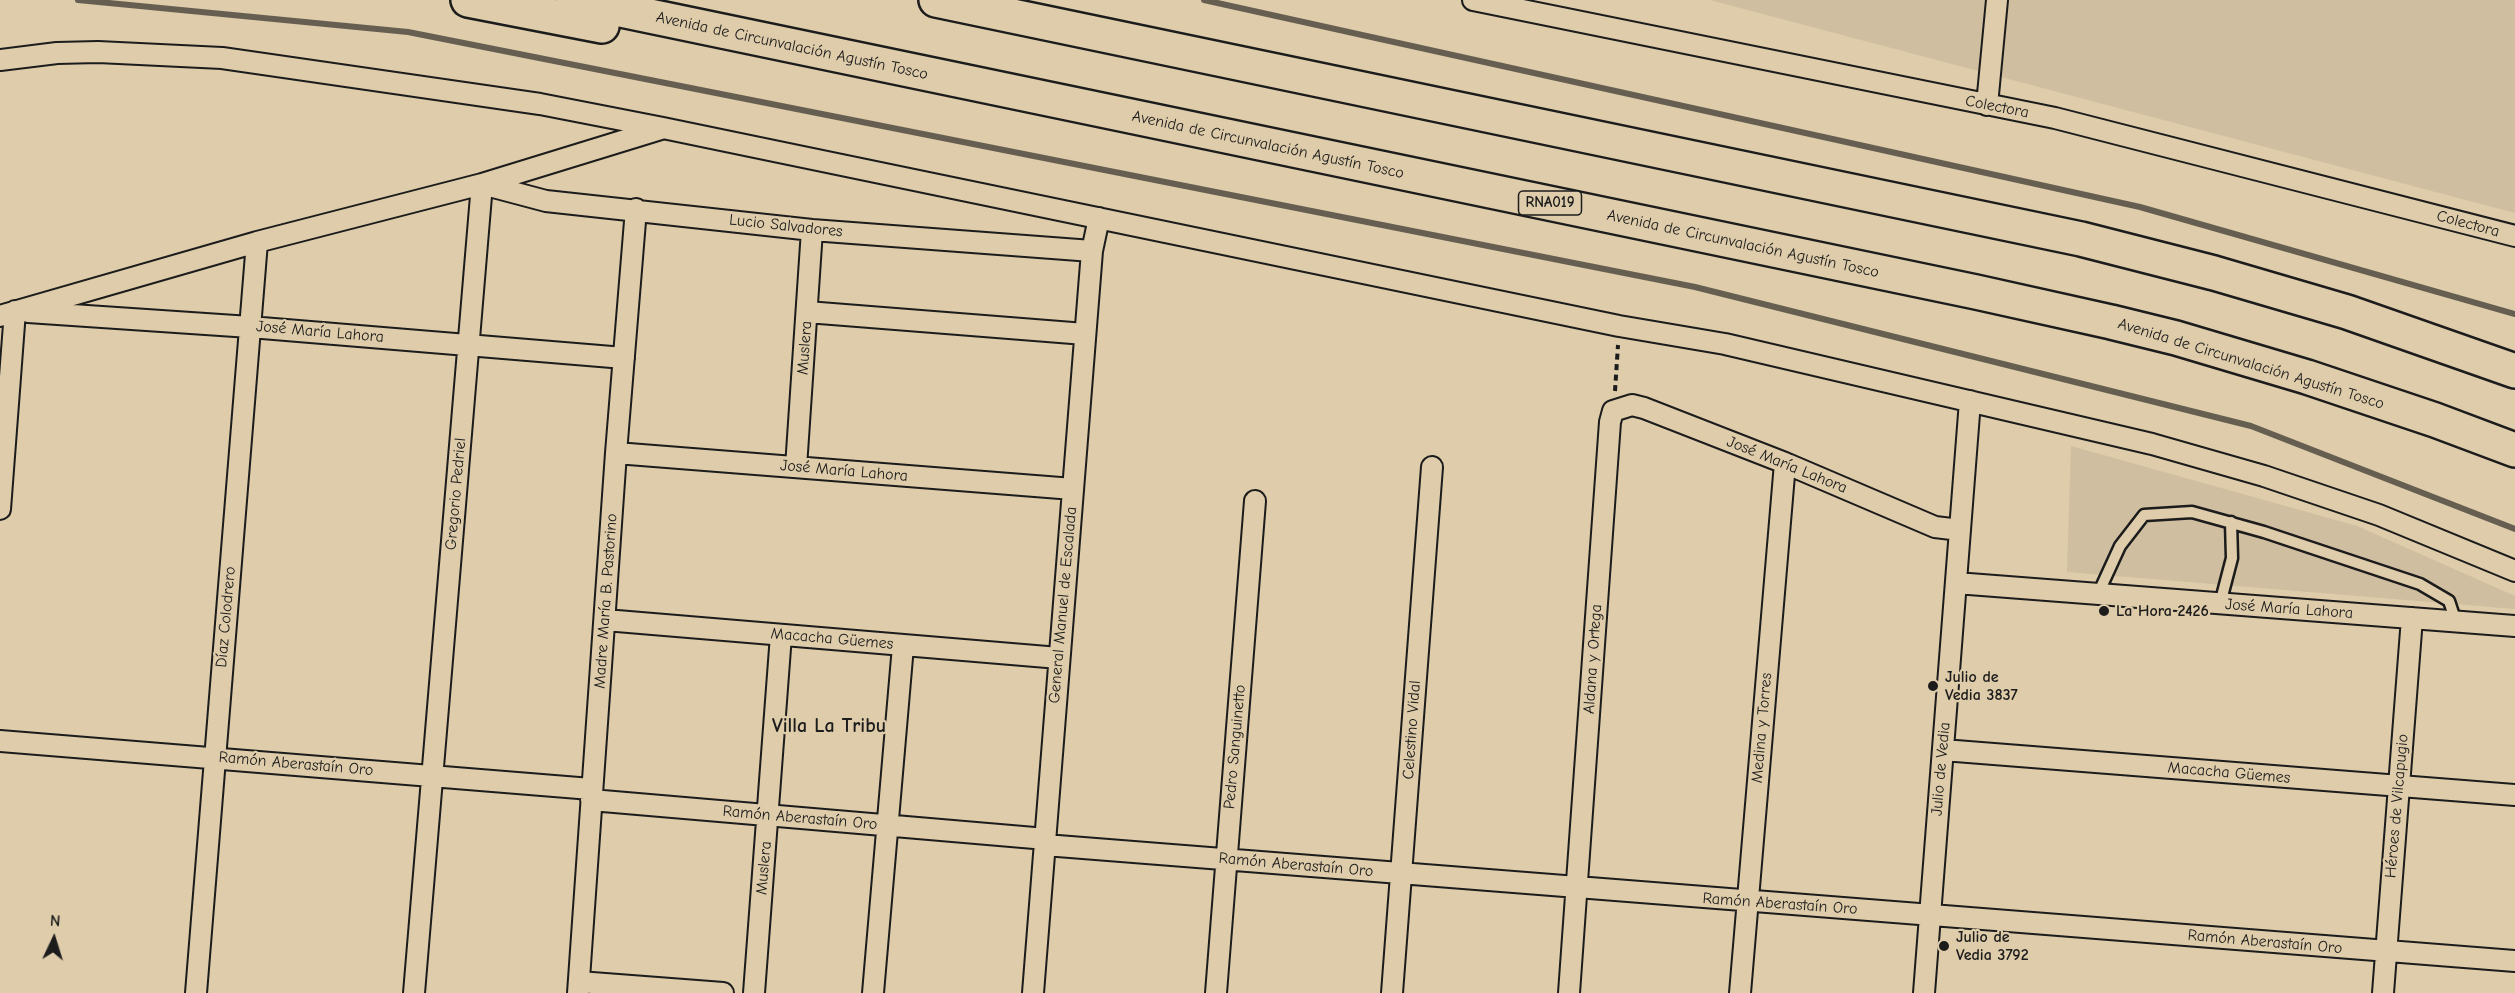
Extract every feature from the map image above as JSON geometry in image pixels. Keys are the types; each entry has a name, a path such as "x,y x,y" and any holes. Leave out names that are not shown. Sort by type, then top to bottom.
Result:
{"highway":[{"path":"468,0 604,27 804,49"},
{"name":"Avenida de Circunvalación Agustín Tosco","path":"573,0 2111,322 2176,338 2307,377 2435,420 2515,450"},
{"path":"936,0 2070,237 2203,270 2292,296 2413,334 2515,371"}],"street":[{"name":"Colectora","path":"1473,0 2120,134 2515,236"},
{"path":"1986,105 1997,0"},
{"path":"0,60 57,53 98,52 222,58 540,104 663,128 1619,326 1725,344 2152,444 2264,476 2379,515 2515,571"},
{"path":"0,509 8,313 257,242 482,184 663,128"},
{"name":"Lucio Salvadores","path":"482,184 546,201 636,209 812,230 1092,251"},
{"name":"Gregorio Pedriel","path":"414,993 482,184"},
{"name":"Madre María B. Pastorino","path":"578,987 616,453 636,209"},
{"name":"General Manuel de Escalada","path":"1033,993 1092,251 1099,218"},
{"name":"Muslera","path":"796,467 812,230"},
{"name":"Díaz Colodrero","path":"196,993 257,242"},
{"path":"807,312 1085,334"},
{"name":"José María Lahora","path":"8,313 250,327 624,358"},
{"name":"Julio de Vedia","path":"1924,993 1970,401"},
{"name":"José María Lahora","path":"1613,411 1632,405 1644,408 1785,463 1935,527 1960,530"},
{"name":"Aldana y Ortega","path":"1569,993 1610,422 1613,411"},
{"name":"José María Lahora","path":"616,453 1073,489"},
{"name":"Medina y Torres","path":"1740,993 1785,463"},
{"name":"Celestino Vidal","path":"1392,993 1432,467"},
{"name":"Pedro Sanguinetto","path":"1216,993 1255,501"},
{"name":"José María Lahora","path":"1956,583 2515,626"},
{"name":"Héroes de Vilcapugio","path":"2383,993 2412,618"},
{"name":"Macacha Güemes","path":"605,620 1059,658"},
{"name":"Muslera","path":"754,993 781,635"},
{"path":"873,993 903,646"},
{"name":"Ramón Aberastaín Oro","path":"0,741 431,775 769,815 1226,859 2515,961"},
{"name":"Macacha Güemes","path":"1943,750 2515,795"},
{"path":"578,987 723,993"}],"lane":[{"path":"2098,594 2120,546 2144,515 2192,512 2341,556 2420,584 2449,601 2456,622"},
{"path":"2220,604 2232,558 2231,522"}],"path":[{"path":"1613,411 1619,326"}],"shaded area":[{"path":"1710,0 2515,0 2515,213"},
{"path":"2071,446 2357,526 2515,596 2515,609 2067,572"}],"waterway":[{"path":"78,0 408,32 1695,287 2251,426 2515,529"},
{"path":"1204,0 2140,207 2515,314"}],"place":[{"name":"La Hora 2426","path":"2104,611"},
{"name":"Julio de Vedia 3837","path":"1933,686"},
{"name":"Julio de Vedia 3792","path":"1944,946"}],"district":[{"name":"Villa La Tribu","path":"829,726"}]}
